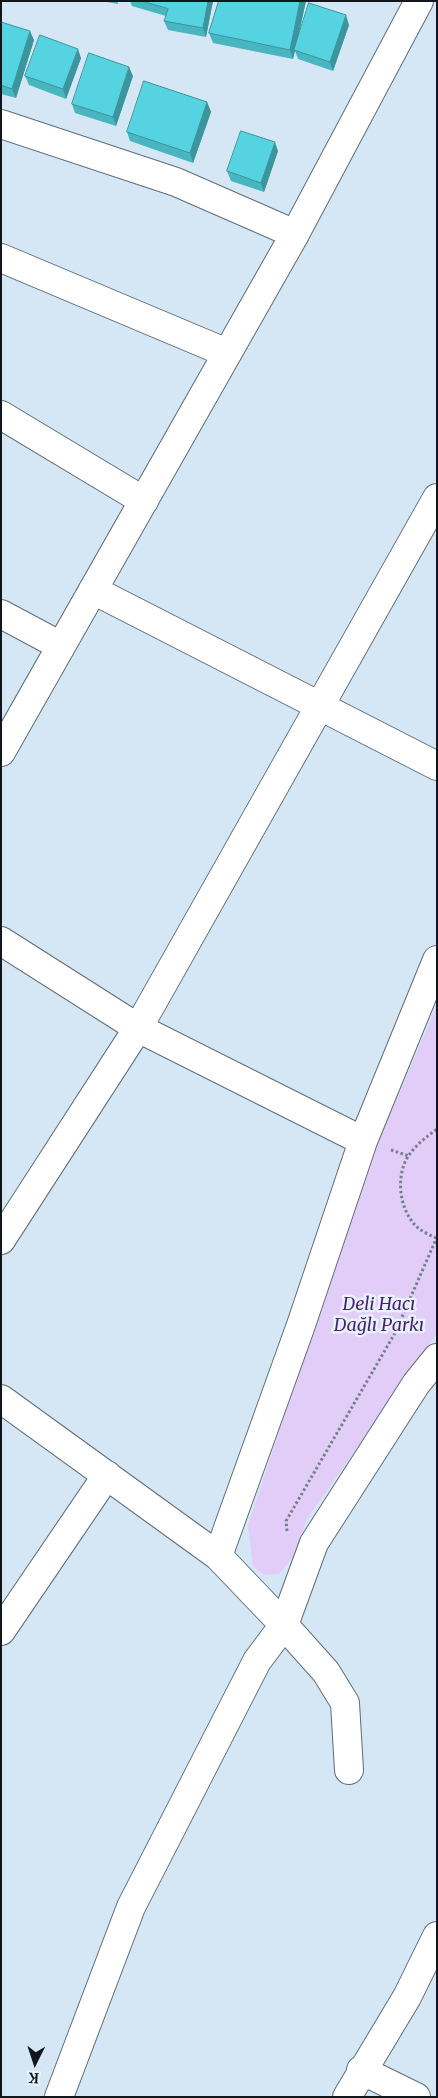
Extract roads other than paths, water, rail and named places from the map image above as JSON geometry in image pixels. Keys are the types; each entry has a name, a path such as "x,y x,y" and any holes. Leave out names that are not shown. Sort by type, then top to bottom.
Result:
{"street":[{"path":"1,752 295,234 419,1"},
{"path":"1,124 176,182 295,234"},
{"path":"1,258 227,353"},
{"path":"1,415 144,501"},
{"path":"1,1240 138,1028 318,705 437,498"},
{"path":"93,590 437,766"},
{"path":"1,614 62,646"},
{"path":"1,941 138,1028 363,1141"},
{"path":"218,1556 301,1325 363,1141 437,960"},
{"path":"59,2097 131,1907 256,1661 284,1625 314,1543 416,1384 437,1358"},
{"path":"1,1399 218,1556 284,1625 326,1672 345,1703 349,1770"},
{"path":"1,1631 107,1475"},
{"path":"347,2097 361,2070 407,1998 437,1936"},
{"path":"361,2070 416,2097"}],"park label":[{"name":"Deli Hacı Dağlı Parkı","path":"379,1315"}]}
